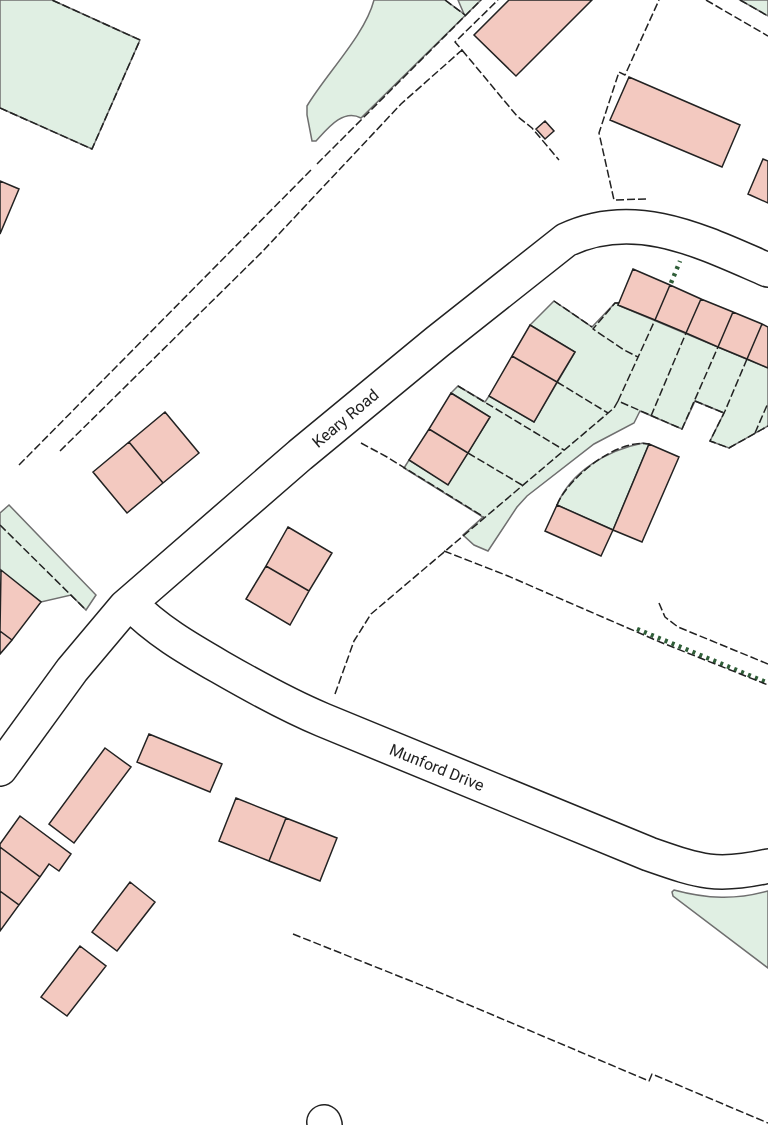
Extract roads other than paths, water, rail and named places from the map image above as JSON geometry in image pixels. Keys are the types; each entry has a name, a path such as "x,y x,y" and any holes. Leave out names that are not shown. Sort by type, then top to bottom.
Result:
{"street":[{"name":"Keary Road","path":"0,769 72,670 130,603 300,455 566,240 584,232 607,228 628,226 650,228 699,242 768,270"},
{"name":"Munford Drive","path":"130,603 153,625 187,648 290,706 323,720 687,867 702,871 732,873 768,866"}]}
